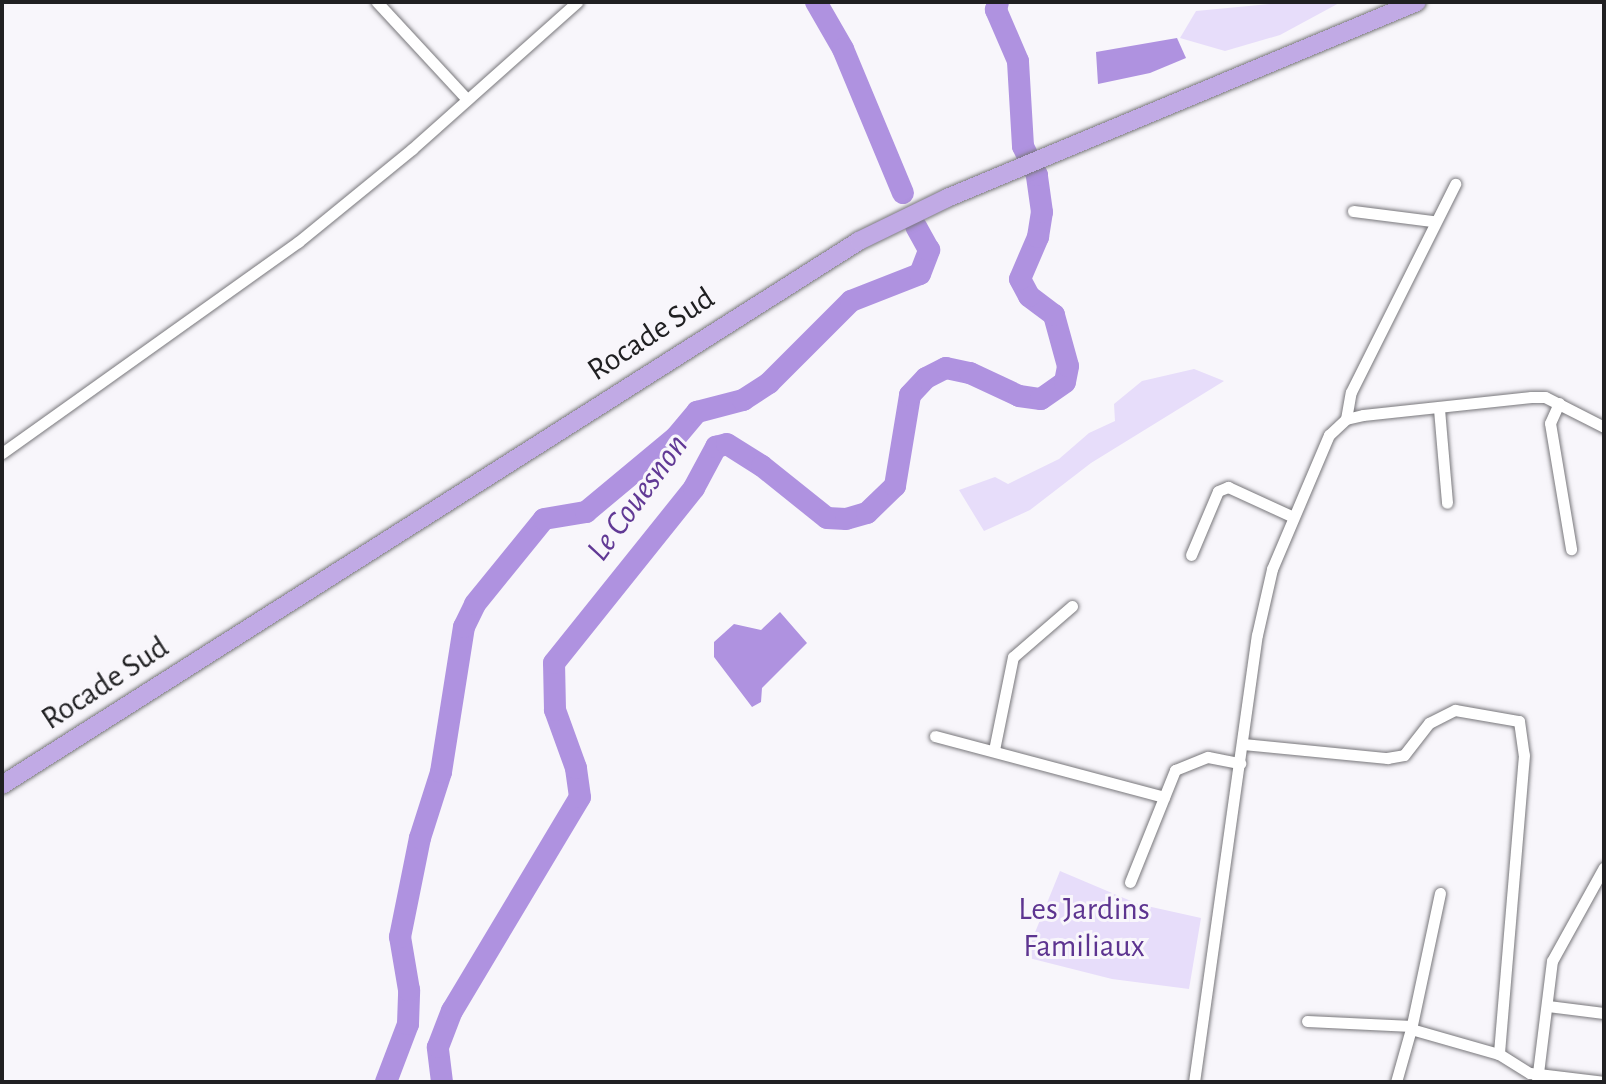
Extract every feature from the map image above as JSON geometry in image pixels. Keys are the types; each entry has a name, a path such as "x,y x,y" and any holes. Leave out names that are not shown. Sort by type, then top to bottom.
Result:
{"main road":[{"name":"Rocade Sud","path":"1377,16 1404,2"},
{"name":"Rocade Sud","path":"2,785 784,285 906,217 1377,16 1417,2"}],"street":[{"path":"377,2 466,98"},
{"path":"2,453 298,242 577,2"},
{"path":"1194,1082 1257,635 1272,569 1291,516 1329,435 1346,419 1351,392 1432,221 1455,184"},
{"path":"1353,211 1432,221"},
{"path":"1346,419 1531,397 1559,403 1604,427"},
{"path":"1559,403 1550,423 1571,549"},
{"path":"1439,409 1447,503"},
{"path":"1191,555 1218,491 1228,487 1291,516"},
{"path":"994,750 1013,657 1072,606"},
{"path":"1243,744 1387,758 1404,755 1429,723 1455,710 1519,721 1524,755 1499,1054"},
{"path":"935,736 1164,797"},
{"path":"1130,882 1175,770 1208,757 1240,763"},
{"path":"1538,1078 1552,961 1604,867"},
{"path":"1396,1082 1412,1028 1440,893"},
{"path":"1548,1006 1604,1013"},
{"path":"1307,1021 1412,1028 1499,1054 1538,1078 1604,1082"}],"green space":[{"path":"1289,2 1341,2 1280,35 1225,51 1180,38 1196,11"},
{"path":"1194,369 1224,381 1091,463 1030,510 984,531 959,490 995,477 1008,484 1059,459 1089,433 1115,421 1114,404 1142,381"},
{"name":"Les Jardins Familiaux","path":"1060,871 1138,904 1201,918 1189,989 1112,979 1025,957"}],"shaded area":[{"path":"1177,38 1186,58 1150,73 1098,84 1096,52"},
{"path":"780,612 807,643 762,688 761,702 752,707 714,657 714,642 734,624 761,630"}],"waterway":[{"name":"Le Couesnon","path":"816,2 843,49 903,193"},
{"name":"Le Couesnon","path":"442,1082 438,1047 452,1011 580,797 576,768 555,710 554,663 694,488 716,447 727,444 762,466 827,518 846,519 867,513 895,486 910,395 926,378 946,368 970,373 1019,396 1041,399 1065,382 1068,366 1054,315 1029,296 1020,279 1038,237 1042,212 1037,175 1023,146 1018,61 996,10 998,2"},
{"name":"Le Couesnon","path":"386,1082 408,1024 409,990 400,937 420,838 441,772 464,627 475,604 544,519 586,512 676,437 697,412 743,400 769,383 851,301 920,274 929,250 916,227"}]}
